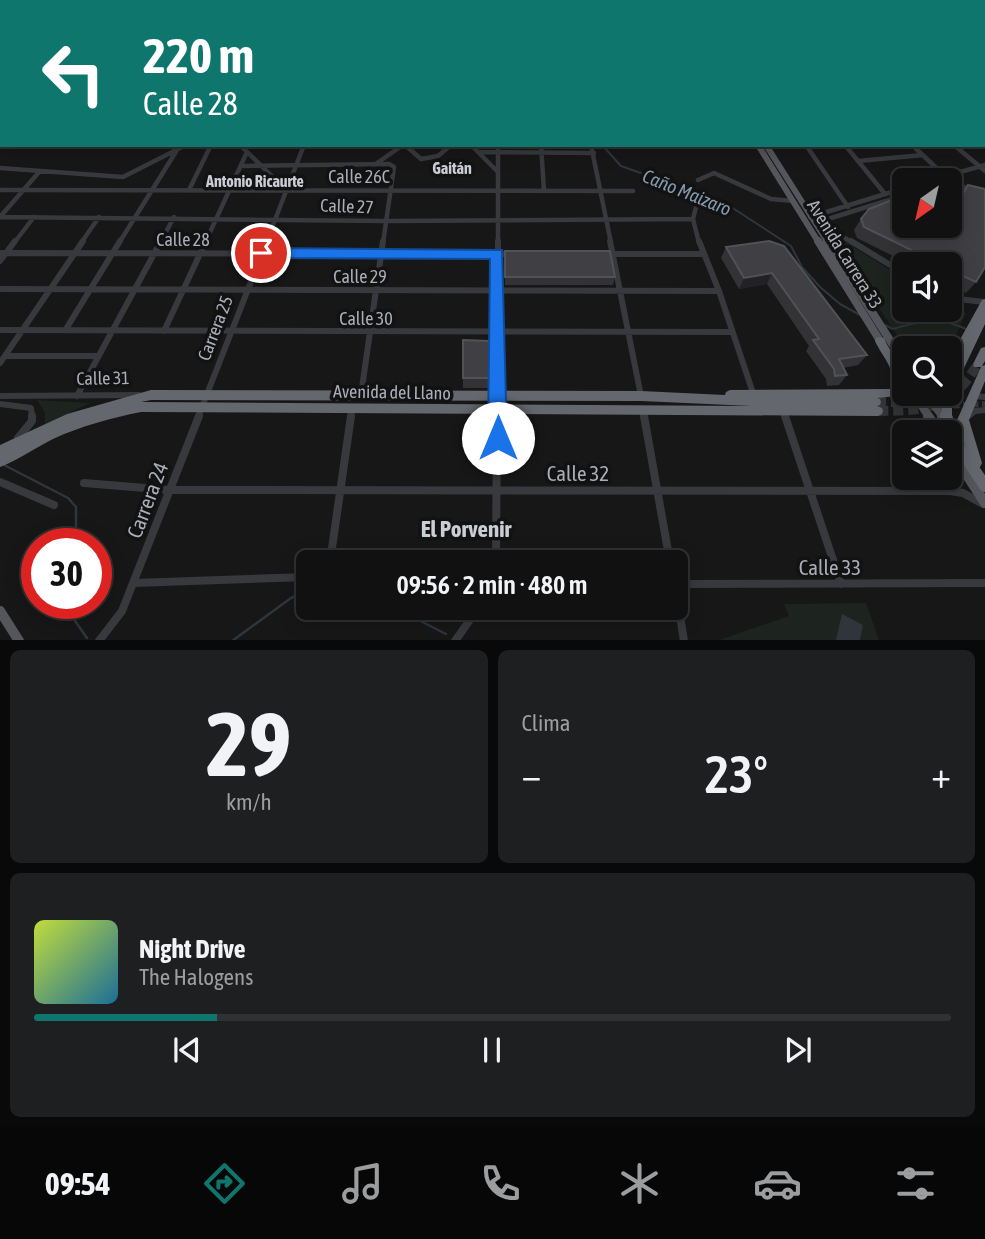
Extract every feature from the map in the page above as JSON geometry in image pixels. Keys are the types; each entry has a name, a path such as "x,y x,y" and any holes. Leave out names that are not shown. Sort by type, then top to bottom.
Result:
{"highway":[{"path":"962,358 985,302"},
{"path":"962,347 985,314"},
{"path":"707,397 753,393 893,393 900,386 900,380 880,341"},
{"path":"976,463 963,420 982,368 985,351"},
{"path":"4,449 78,414 151,395"},
{"name":"Calle 31","path":"151,395 205,400"},
{"name":"Avenida del Llano","path":"0,462 57,431 108,414 141,407 205,400 361,395 641,396 877,407 784,412 498,411 352,408 205,400"},
{"path":"962,450 985,486"}],"main road":[{"name":"Avenida Carrera 33","path":"759,147 863,314 874,323 880,341 892,359"},
{"name":"Avenida Carrera 33","path":"767,147 810,217 819,225 874,323 892,347"},
{"path":"924,406 936,420"},
{"path":"962,448 985,477"},
{"path":"962,468 985,504"},
{"path":"0,611 19,640"}],"street":[{"path":"0,168 118,177 130,175 182,147"},
{"path":"189,190 210,147"},
{"path":"242,147 286,190"},
{"name":"Carrera 25","path":"205,400 303,147"},
{"path":"376,164 401,147"},
{"path":"406,147 421,159 438,156 449,147"},
{"path":"473,147 498,172"},
{"path":"541,147 544,191"},
{"path":"592,147 641,396"},
{"path":"807,147 848,209"},
{"path":"847,147 885,194"},
{"path":"914,147 937,168"},
{"path":"956,147 985,171"},
{"path":"478,152 498,149 594,153"},
{"path":"496,550 498,149"},
{"path":"66,329 138,217 177,150"},
{"path":"164,331 243,166 247,152"},
{"path":"858,161 923,155"},
{"path":"243,166 376,164 394,167 393,190 361,395"},
{"path":"962,171 985,164"},
{"path":"0,217 40,171"},
{"path":"698,180 714,173 771,199 793,201"},
{"path":"108,190 118,177"},
{"path":"962,188 985,199"},
{"name":"Calle 26C","path":"0,190 634,191"},
{"path":"819,225 848,209 892,192"},
{"path":"698,198 693,219 702,254 719,291 753,393"},
{"path":"810,217 892,198"},
{"name":"Calle 27","path":"0,217 387,221 693,219"},
{"path":"0,261 3,253 34,217"},
{"path":"0,363 99,217"},
{"path":"77,396 174,217"},
{"path":"819,225 892,267"},
{"name":"Calle 28","path":"3,253 523,254"},
{"path":"601,254 702,254"},
{"name":"Calle 29","path":"0,289 719,291"},
{"path":"962,302 985,302"},
{"name":"Calle 30","path":"0,330 732,332"},
{"path":"5,356 98,356"},
{"path":"982,368 985,379"},
{"name":"Calle 31","path":"0,396 151,395"},
{"path":"973,396 985,397"},
{"name":"Carrera 24","path":"99,640 122,611 205,400"},
{"path":"0,404 25,405 31,408 33,415 29,428 4,449"},
{"path":"332,550 352,408"},
{"path":"643,410 668,550"},
{"path":"963,420 975,411 985,410"},
{"path":"784,412 841,584"},
{"path":"0,482 54,505"},
{"name":"Calle 32","path":"84,483 169,491 954,491 985,504"},
{"path":"134,583 296,577"},
{"name":"Calle 33","path":"688,584 985,583"},
{"path":"455,640 470,620"},
{"path":"681,620 684,640"}],"shaded area":[{"path":"826,230 892,271 892,322 962,322 955,336 898,336"},
{"path":"37,400 90,403 45,424 45,413"},
{"path":"866,603 879,640 719,640 789,616 784,604"},
{"path":"842,614 863,625 860,640 836,640"}],"building":[{"path":"968,185 985,189 985,267 976,282 962,276 962,252 915,252 864,227 861,219 869,209 892,200 892,238 962,238 962,195"},
{"path":"769,241 784,246 867,355 839,359 847,375 835,376 834,369 813,340 819,339 772,273 744,278 726,247"},
{"path":"505,251 610,251 615,277 505,277"},
{"path":"463,340 489,341 489,378 463,378"}],"waterway":[{"name":"Caño Maizaro","path":"604,147 621,166 725,203 791,246 802,267 820,287 840,304 860,315"},
{"name":"Caño Maizaro","path":"885,325 893,329 920,322 939,322 966,329"},
{"path":"4,465 68,498 76,507 76,528"},
{"path":"233,640 296,596"},
{"path":"74,619 87,638"},
{"path":"419,620 446,634"}],"tunnel":[{"path":"878,411 911,410 937,404 957,391 978,364"},
{"path":"876,402 892,402"},
{"path":"962,405 985,404"}],"district":[{"name":"Gaitán","path":"452,168"},
{"name":"Antonio Ricaurte","path":"255,181"},
{"name":"El Porvenir","path":"466,529"}],"route":[{"path":"261,253 497,254 498,438"}]}
